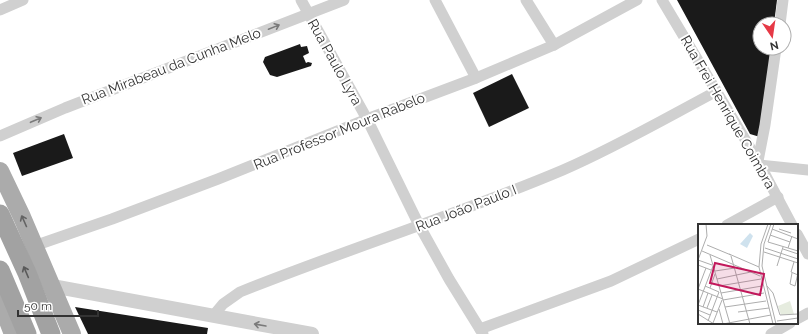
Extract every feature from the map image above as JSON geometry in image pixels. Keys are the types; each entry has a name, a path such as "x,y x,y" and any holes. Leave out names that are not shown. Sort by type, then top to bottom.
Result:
{"highway":[{"path":"0,214 27,273 51,334"},
{"path":"0,270 27,334"}],"main road":[{"path":"0,170 72,334"},
{"path":"0,301 13,334"}],"street":[{"path":"0,10 23,0"},
{"name":"Rua Paulo Lyra","path":"301,0 367,119 419,225 449,280 481,331"},
{"name":"Rua Mirabeau da Cunha Melo","path":"0,136 64,108 344,0"},
{"path":"435,0 476,78"},
{"path":"526,0 554,46"},
{"name":"Rua Professor Moura Rabelo","path":"34,246 112,219 218,179 367,119 476,78 554,46 637,0"},
{"name":"Rua Frei Henrique Coimbra","path":"662,0 759,163 791,224"},
{"path":"781,16 783,0"},
{"path":"775,56 759,163 808,170"},
{"name":"Rua João Paulo I","path":"213,316 223,304 240,292 564,169 615,146 717,91"},
{"path":"729,224 778,198"},
{"path":"798,236 808,254"},
{"path":"481,331 611,280 698,239"},
{"path":"52,286 312,334"},
{"path":"798,318 808,313"},
{"path":"771,334 788,324"}],"building":[{"path":"677,0 777,0 775,16 752,16 752,56 770,56 760,137 750,134"},
{"path":"300,44 301,47 307,46 309,53 303,56 306,63 312,63 311,66 277,77 270,75 263,62 265,57"},
{"path":"512,74 529,108 489,127 473,93"},
{"path":"64,134 73,158 22,176 13,153"},
{"path":"75,307 208,328 207,334 88,334"}]}
